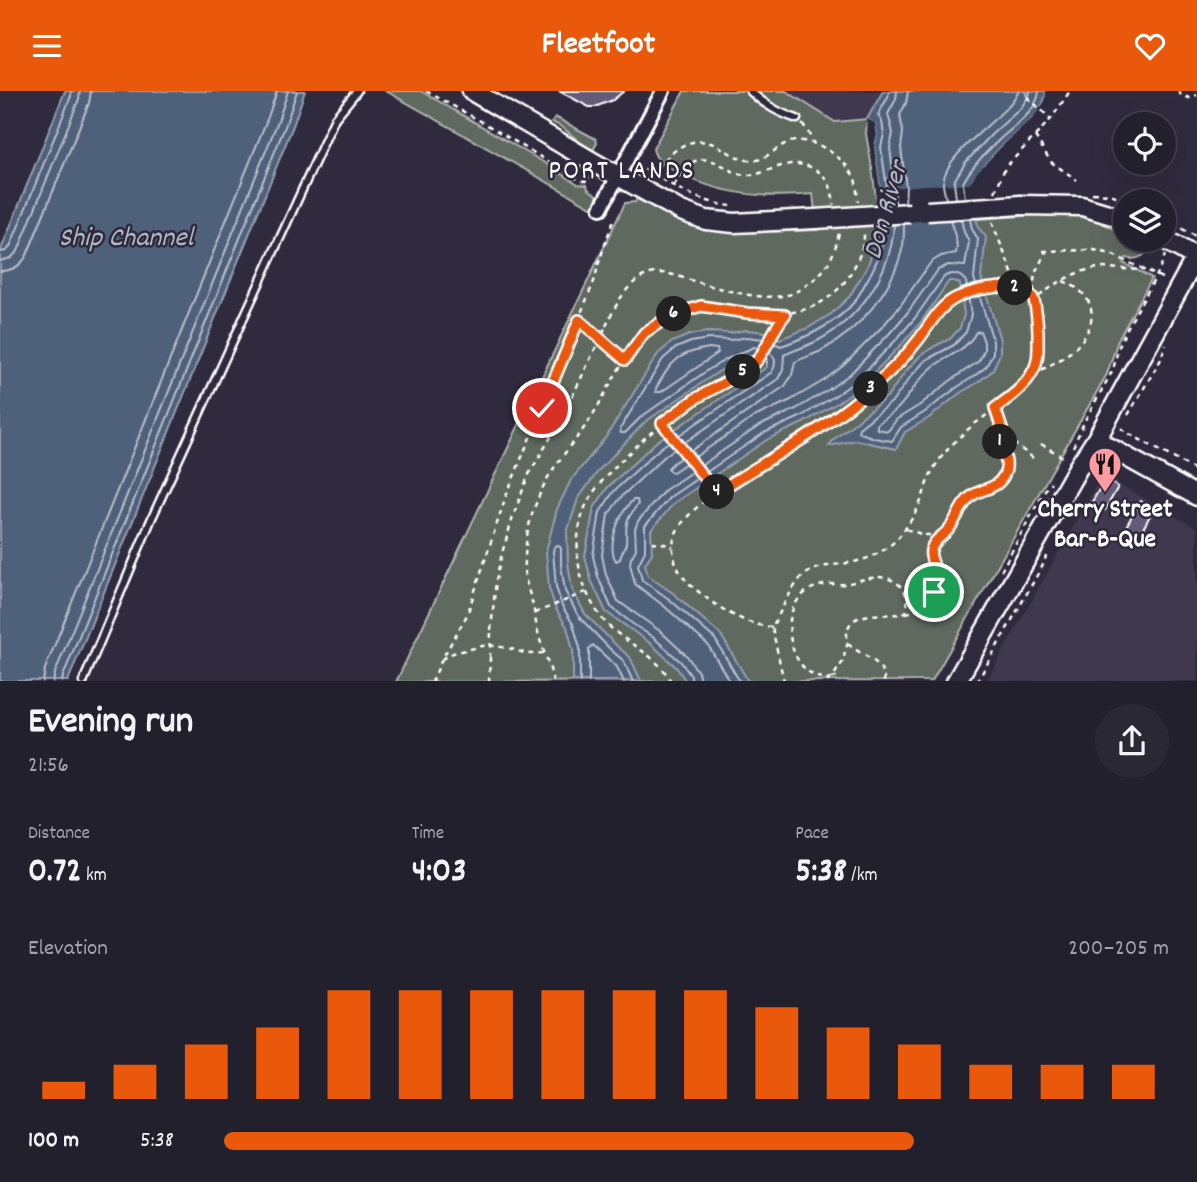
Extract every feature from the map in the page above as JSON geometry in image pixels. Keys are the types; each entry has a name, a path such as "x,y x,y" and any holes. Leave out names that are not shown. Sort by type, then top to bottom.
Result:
{"street":[{"path":"472,91 681,211 706,220 734,223 1021,205 1082,206 1113,215"},
{"path":"601,208 663,91"},
{"path":"956,681 1096,440 1196,258 1176,240"},
{"path":"1096,440 1197,496"}],"lane":[{"path":"83,681 151,520 335,118 357,91"},
{"path":"750,91 764,104 797,118"}],"path":[{"path":"426,91 586,182"},
{"path":"1059,108 1070,91"},
{"path":"1178,91 1189,98 1197,95"},
{"path":"1027,97 1051,120"},
{"path":"797,118 813,142"},
{"path":"1035,136 1051,162 1077,180"},
{"path":"658,167 677,148 685,144 710,143 743,159 758,160 791,141 813,142 840,159 855,179 859,202"},
{"path":"646,170 691,195 716,205 729,206"},
{"path":"432,681 467,615 506,496 595,279 613,221"},
{"path":"553,681 525,575 527,539 534,508 552,470 587,423 625,360 644,333 670,316 701,306 785,315 821,303 840,289 854,268 861,251 863,224"},
{"path":"1176,237 1197,237"},
{"path":"784,681 772,627 801,578 813,570 860,561 892,543 906,529 922,499 930,475 946,452 963,433 1015,393 1030,377 1038,353 1035,274 1044,251 1094,250 1111,254 1164,279"},
{"path":"1071,450 1084,420 1113,370 1125,332 1157,275 1166,252"},
{"path":"1034,300 1076,273 1099,268 1145,270"},
{"path":"1030,377 1065,356 1077,345 1086,333 1091,319 1089,300 1079,288 1062,281"},
{"path":"772,627 749,623 713,603 690,586 676,566 673,547 677,530 687,516 716,493 803,439 874,386 918,341 946,304 958,297 990,289 1018,288 1034,300"},
{"path":"671,681 653,658 624,638 602,618 584,592 577,547 585,508 610,473 634,447 662,423 695,399 749,369 757,361 776,325 785,315"},
{"path":"579,320 625,360"},
{"path":"489,681 496,580 514,514 528,476 562,418 606,326"},
{"path":"757,361 767,362"},
{"path":"995,408 1002,429 1016,445 1033,458"},
{"path":"662,423 716,493"},
{"path":"1121,428 1197,471"},
{"path":"830,680 844,660 848,628 854,620 863,615 915,612 931,600 936,579 930,551 939,537 947,532 966,501 976,493 992,488 1003,478 1007,465 999,436 1002,429"},
{"path":"1041,444 1063,457"},
{"path":"1000,571 1045,490 1057,476"},
{"path":"906,529 939,537"},
{"path":"652,543 673,547"},
{"path":"840,677 817,680 800,664 793,649 789,629 790,613 797,599 806,591 825,584 846,584 876,577 889,578 902,587 907,595 906,612 901,614"},
{"path":"535,613 584,592"},
{"path":"848,644 881,667 884,681"},
{"path":"442,659 453,653 487,645 528,654 545,653"}],"shaded area":[{"path":"386,91 421,91 578,184 587,185 588,189 598,196 593,208"},
{"path":"684,91 786,91 835,122 867,119 866,134 879,226 1079,212 1113,228 1113,252 1147,252 1134,259 1126,258 1123,263 1152,278 1118,340 1107,374 932,681 396,681 625,203 635,202 637,199 700,227 730,233 817,230 813,194 777,196 725,190 691,179 667,167 653,149"},
{"path":"786,91 883,91 867,119 835,122"},
{"path":"555,117 596,139 597,143 592,152 552,122"},
{"path":"1102,475 1197,528 1197,681 987,681"}],"water":[{"name":"Ship Channel","path":"65,91 305,91 68,681 0,681 0,252"},
{"name":"Don River","path":"883,91 1046,91 1036,115 993,155 970,184 978,227 986,237 981,277 1000,340 1000,354 992,371 929,418 905,432 896,449 856,440 829,446 888,396 921,355 950,339 960,328 964,315 960,284 949,281 921,322 861,386 803,423 768,439 674,503 651,530 652,553 645,564 648,576 673,593 721,635 748,681 686,681 676,667 650,643 606,612 591,580 585,556 594,508 608,487 656,442 767,367 767,359 755,354 728,366 645,422 599,470 578,499 567,532 572,589 585,614 630,657 641,681 573,681 573,650 567,627 556,609 549,588 546,551 557,509 571,480 606,437 658,354 672,342 707,332 731,333 746,330 766,332 780,339 808,328 831,314 849,297 867,267 877,240 880,189 874,146 877,135 875,124 867,119"}],"pier":[{"path":"1046,91 1049,91 1048,102 1035,122 1005,148 973,185 980,217 874,224 876,189 870,146 873,135 872,126 865,122 867,119 875,123 877,135 874,146 880,189 969,184 1003,145 1032,119 1045,101"}],"building":[{"path":"559,91 624,91 613,100 589,107"},
{"name":"Cherry Street Bar-B-Que","path":"1105,479 1118,487 1105,510 1092,502"},
{"path":"1140,501 1154,508 1136,542 1122,534"}],"ferry route":[{"path":"1025,91 1027,97"}],"place":[{"name":"Cherry Street Bar-B-Que","path":"1105,494"}],"district":[{"name":"PORT LANDS","path":"622,173"}],"route":[{"path":"542,408 579,320 625,360 644,333 670,316 701,306 785,315 776,325 756,363 695,399 662,423 716,493 803,439 874,386 918,341 946,304 958,297 990,289 1018,288 1034,300 1038,327 1035,368 1015,393 995,408 1001,422 999,436 1007,465 1003,478 992,488 976,493 966,501 956,520 947,532 939,537 930,551 936,579 934,592"}]}
